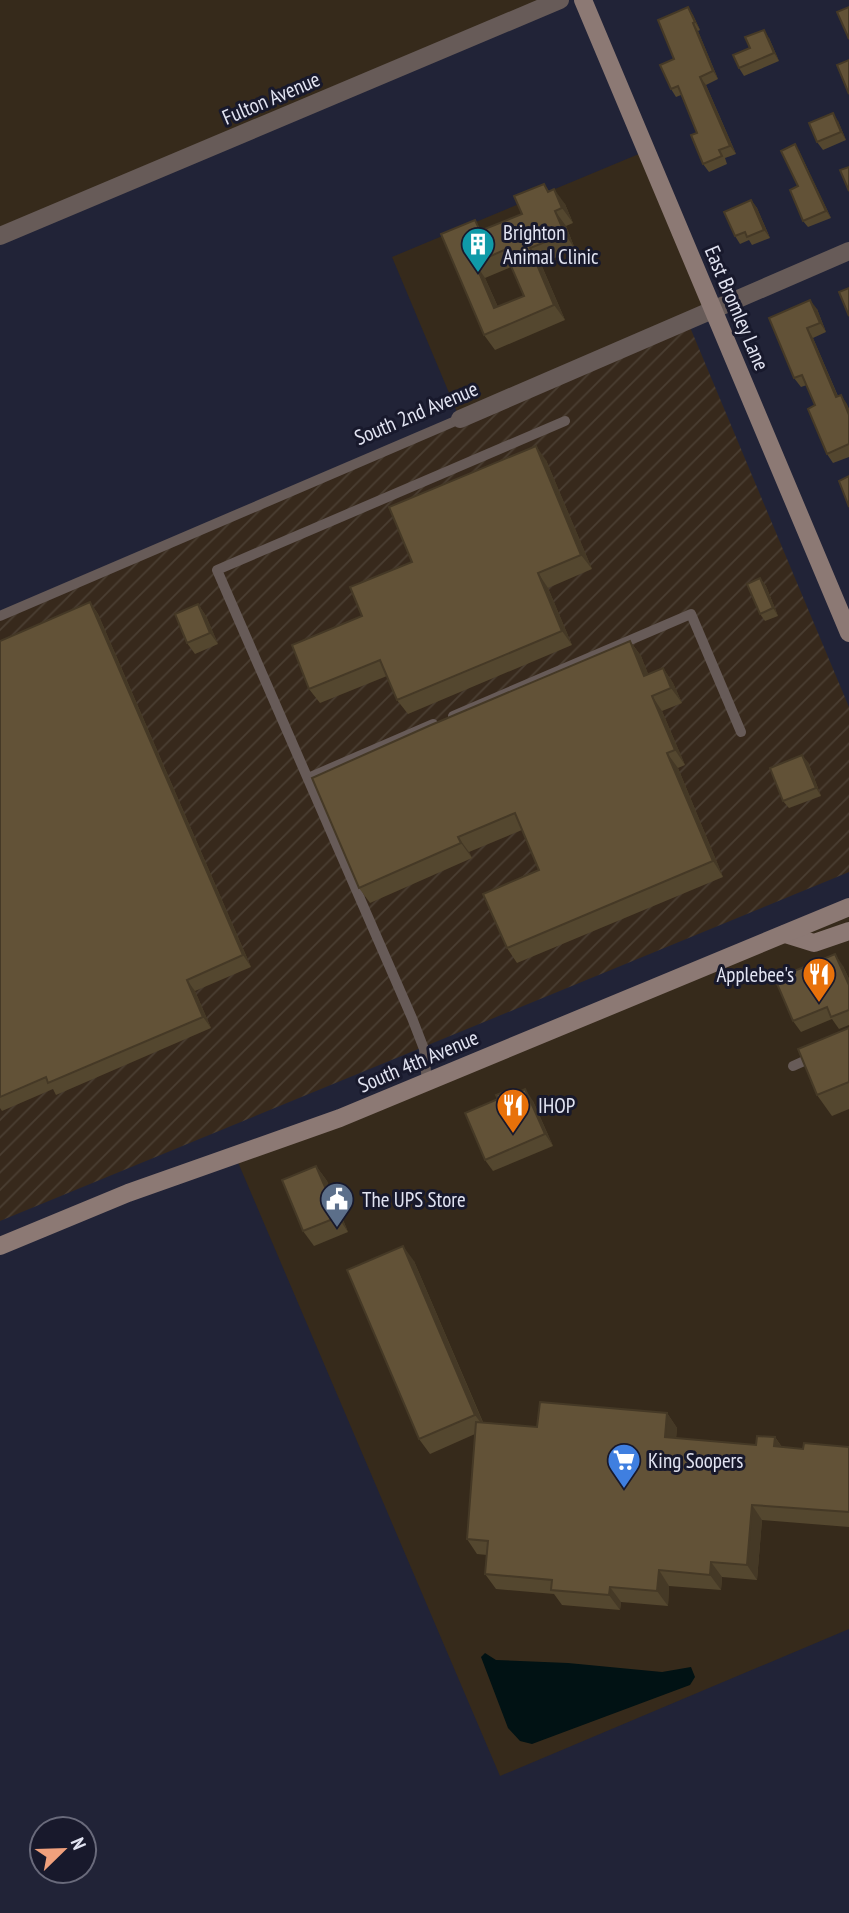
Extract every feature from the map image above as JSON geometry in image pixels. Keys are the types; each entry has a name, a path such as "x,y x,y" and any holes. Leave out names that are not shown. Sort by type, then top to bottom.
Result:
{"main road":[{"name":"East Bromley Lane","path":"583,0 849,634"},
{"name":"South 4th Avenue","path":"0,1246 128,1193 322,1125 849,908"},
{"path":"785,934 814,943 849,931"}],"street":[{"name":"Fulton Avenue","path":"0,236 560,0"},
{"name":"South 2nd Avenue","path":"460,419 849,251"}],"lane":[{"name":"South 2nd Avenue","path":"0,616 460,419"},
{"path":"427,1083 424,1049 412,1018 218,570 565,421"},
{"path":"307,778 691,614 741,733"},
{"path":"793,1066 826,1052"}],"shaded area":[{"path":"0,0 560,0 0,236"},
{"path":"646,151 713,310 460,419 392,257"},
{"path":"687,320 849,707 849,872 0,1221 0,616"},
{"path":"849,907 849,1629 500,1776 237,1160"},
{"path":"485,1653 496,1660 568,1663 662,1672 691,1667 695,1677 690,1685 532,1744 520,1741 508,1728 481,1657"}],"building":[{"path":"688,7 713,71 700,77 730,146 719,150 722,156 703,164 691,135 697,133 678,86 671,89 660,65 674,59 658,20"},
{"path":"849,7 849,39 837,12"},
{"path":"764,30 774,53 739,68 733,55 750,48 745,37"},
{"path":"849,60 849,94 837,65"},
{"path":"833,113 841,132 817,142 809,123"},
{"path":"795,144 826,211 803,221 790,190 798,186 781,151"},
{"path":"849,167 849,191 840,170"},
{"name":"Brighton Animal Clinic","path":"544,184 548,192 554,189 562,208 555,211 565,234 530,248 554,305 484,335 441,234 475,220 480,231 522,214 514,196","holes":["504,250 524,296 494,308 475,263"]},
{"path":"751,200 764,230 747,237 745,232 735,236 724,212"},
{"path":"849,288 849,316 839,292"},
{"path":"810,300 820,323 807,328 836,397 841,395 849,415 849,444 827,454 808,409 815,405 802,375 794,378 769,318"},
{"path":"536,446 581,555 538,573 562,631 397,700 380,660 309,689 292,645 362,616 350,587 412,562 389,507"},
{"path":"849,476 849,507 839,481"},
{"path":"760,578 773,608 760,614 747,584"},
{"path":"90,602 243,955 187,980 203,1017 48,1083 46,1077 0,1097 0,641"},
{"path":"198,604 210,633 187,643 175,614"},
{"path":"630,641 644,676 663,668 671,688 652,696 675,750 667,753 713,861 507,948 483,894 539,870 515,813 458,837 461,843 359,888 312,778"},
{"path":"802,755 816,788 783,801 770,768"},
{"name":"Applebee's","path":"835,954 849,985 849,1010 831,1017 827,1007 793,1021 775,979"},
{"path":"849,1028 849,1082 817,1095 798,1049"},
{"name":"IHOP","path":"525,1089 545,1134 485,1160 465,1113 498,1099 496,1095 509,1090 511,1096"},
{"path":"316,1166 338,1217 303,1231 282,1180"},
{"path":"403,1246 475,1415 419,1439 347,1270"},
{"name":"King Soopers","path":"540,1402 667,1413 665,1437 756,1445 757,1436 775,1437 774,1446 803,1449 804,1443 849,1447 849,1512 752,1505 747,1565 711,1562 710,1575 659,1570 657,1591 610,1587 609,1595 551,1590 552,1580 485,1574 488,1541 467,1539 476,1422 537,1427"}],"place":[{"name":"Brighton Animal Clinic","path":"478,274"},
{"name":"Applebee's","path":"819,1004"},
{"name":"IHOP","path":"513,1135"},
{"name":"The UPS Store","path":"337,1229"},
{"name":"King Soopers","path":"624,1490"}]}
